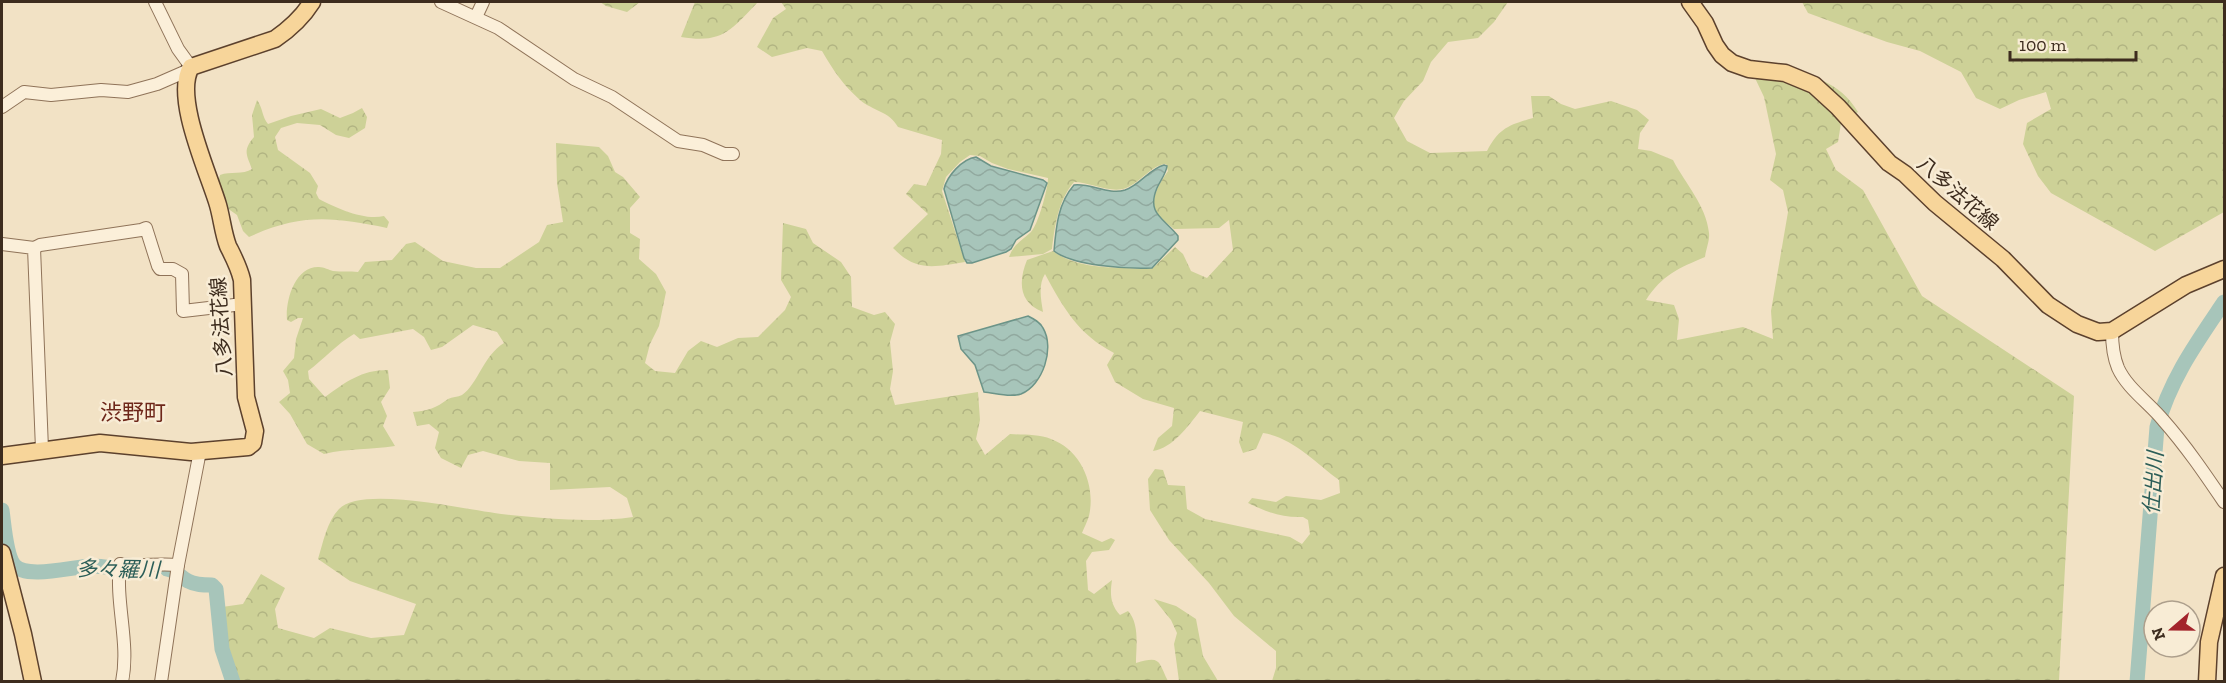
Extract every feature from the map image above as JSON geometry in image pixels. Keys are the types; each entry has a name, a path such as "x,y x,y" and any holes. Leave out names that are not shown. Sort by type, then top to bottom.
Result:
{"main road":[{"path":"190,68 275,39 297,23 312,2"},
{"name":"八多法花線","path":"1690,2 1706,23 1722,56 1732,63 1749,69 1785,74 1814,84 1889,163 1905,174 2003,259 2048,305 2077,324 2098,332 2112,331"},
{"name":"八多法花線","path":"2,456 100,443 200,451 240,449 248,447 253,442 255,431 246,397 242,280 239,267 228,244 218,204 196,138 188,96 187,82 190,68"},
{"path":"2112,331 2186,285 2224,269"},
{"path":"2,560 24,634 33,681"},
{"path":"2207,681 2209,642 2224,576"}],"street":[{"path":"2,107 3,104 24,92 51,95 100,90 128,92 158,84 190,68 155,2"},
{"path":"441,2 498,28 574,79 612,98 678,141 703,145 724,154 733,154"},
{"path":"476,17 483,2"},
{"path":"2,244 34,248 40,245 146,228 158,267 173,268 182,274 183,311 243,304"},
{"path":"34,248 42,450"},
{"path":"2112,331 2113,352 2118,369 2164,421 2224,502"},
{"path":"161,681 177,570 200,451"},
{"path":"122,681 124,653 120,564 132,566 160,563 177,570"}],"green space":[{"path":"600,2 640,2 627,12"},
{"path":"695,2 758,2 725,33 707,38 681,37"},
{"path":"781,2 1508,2 1494,22 1478,38 1448,42 1431,62 1423,81 1404,101 1394,118 1407,141 1430,153 1487,151 1500,132 1533,118 1531,96 1549,96 1575,109 1611,101 1637,110 1649,120 1640,133 1638,149 1651,151 1673,160 1700,204 1709,233 1705,257 1665,278 1646,300 1674,305 1679,319 1677,340 1743,327 1773,339 1771,311 1788,212 1783,190 1770,180 1776,154 1764,97 1755,78 1775,66 1822,80 1842,93 1858,112 1841,123 1838,142 1826,149 1836,170 1863,190 1922,296 2074,396 2059,681 1272,681 1276,668 1276,651 1234,616 1209,583 1169,540 1150,510 1148,479 1155,469 1163,470 1168,485 1185,486 1187,509 1205,519 1290,537 1302,544 1310,534 1308,520 1303,517 1275,514 1248,503 1252,498 1276,502 1286,496 1321,500 1340,493 1339,480 1294,445 1274,435 1263,433 1256,449 1243,453 1239,442 1243,422 1200,411 1173,441 1153,451 1158,438 1172,426 1174,408 1143,399 1115,382 1107,365 1114,353 1091,338 1073,320 1045,274 1041,287 1043,312 1029,303 1022,284 1027,260 1053,251 1074,262 1086,265 1147,269 1153,268 1175,247 1183,254 1191,271 1207,278 1233,250 1229,220 1219,228 1174,229 1164,221 1156,212 1154,202 1157,190 1168,171 1166,164 1156,167 1126,188 1114,190 1074,182 1061,205 1052,249 1043,254 1009,257 1037,222 1048,178 1008,169 980,156 970,155 946,177 942,191 965,262 926,266 910,261 893,248 928,214 906,194 914,184 926,186 941,154 942,140 898,127 885,114 865,104 848,89 822,51 807,48 772,57 757,47 773,18 786,9"},
{"path":"1802,2 2224,2 2224,212 2155,251 2051,193 2038,176 2023,144 2027,123 2051,109 2046,92 2019,100 2000,109 1976,98 1961,72 1920,51 1887,42 1808,13"},
{"path":"257,100 268,124 321,109 340,118 362,108 367,117 365,128 349,138 336,135 320,125 297,123 281,128 275,137 278,150 310,173 318,186 316,193 319,199 342,210 360,215 384,216 389,222 387,228 350,221 317,219 285,224 249,237 243,231 237,215 227,208 218,182 220,175 252,169 247,152 248,145 254,137 252,115"},
{"path":"556,143 599,147 608,156 615,172 623,177 640,197 630,208 630,233 640,239 639,259 656,274 666,292 659,326 650,344 645,363 655,371 675,373 688,351 701,341 717,347 738,338 758,337 785,310 791,297 781,280 783,223 806,229 813,243 841,262 851,277 852,307 874,315 885,312 895,324 890,342 893,371 890,389 895,405 978,392 980,420 976,439 985,455 1010,434 1046,437 1071,451 1084,470 1090,492 1089,516 1082,533 1102,542 1111,538 1115,540 1109,550 1092,552 1086,561 1088,590 1094,594 1112,580 1111,594 1114,607 1120,615 1128,611 1134,622 1136,663 1155,660 1168,681 236,681 225,641 222,607 243,604 261,574 285,588 275,609 278,628 314,638 330,628 371,638 404,635 416,604 350,581 318,559 331,520 339,509 352,502 394,499 556,519 602,520 633,517 627,498 610,487 550,490 550,463 519,461 483,451 468,455 461,468 441,458 435,448 439,432 429,424 417,426 413,412 432,409 468,390 491,355 504,343 497,332 473,325 442,347 431,350 424,337 413,329 360,339 354,334 308,371 309,379 325,397 362,375 388,370 390,388 381,402 387,416 383,426 395,446 324,454 307,444 290,414 279,402 290,393 288,380 283,371 294,358 296,339 303,318 291,322 287,320 288,304 293,286 304,272 319,267 333,271 358,272 365,262 392,260 406,244 415,242 443,261 476,268 500,268 539,242 547,225 563,222 557,183"},
{"path":"1154,599 1176,606 1196,619 1203,656 1218,681 1179,681 1174,644 1177,633 1171,620"}],"water":[{"path":"976,157 991,166 1047,183 1030,230 1016,240 1011,249 967,263 944,189 956,169"},
{"path":"1164,165 1167,166 1154,197 1155,210 1178,236 1178,240 1152,268 1115,267 1087,263 1054,251 1061,207 1074,185 1112,191 1125,190"},
{"path":"1028,316 1040,324 1046,336 1047,355 1041,374 1029,389 1021,394 984,392 975,365 961,349 958,336"}],"waterway":[{"name":"仕出川","path":"2137,682 2157,427 2177,377 2194,346 2224,302"},
{"name":"多々羅川","path":"2,510 9,554 14,565 20,569 39,572 92,566 134,570"},
{"name":"多々羅川","path":"167,569 191,582 212,585 216,589 222,649 233,682"}],"district":[{"name":"渋野町","path":"133,412"}]}
